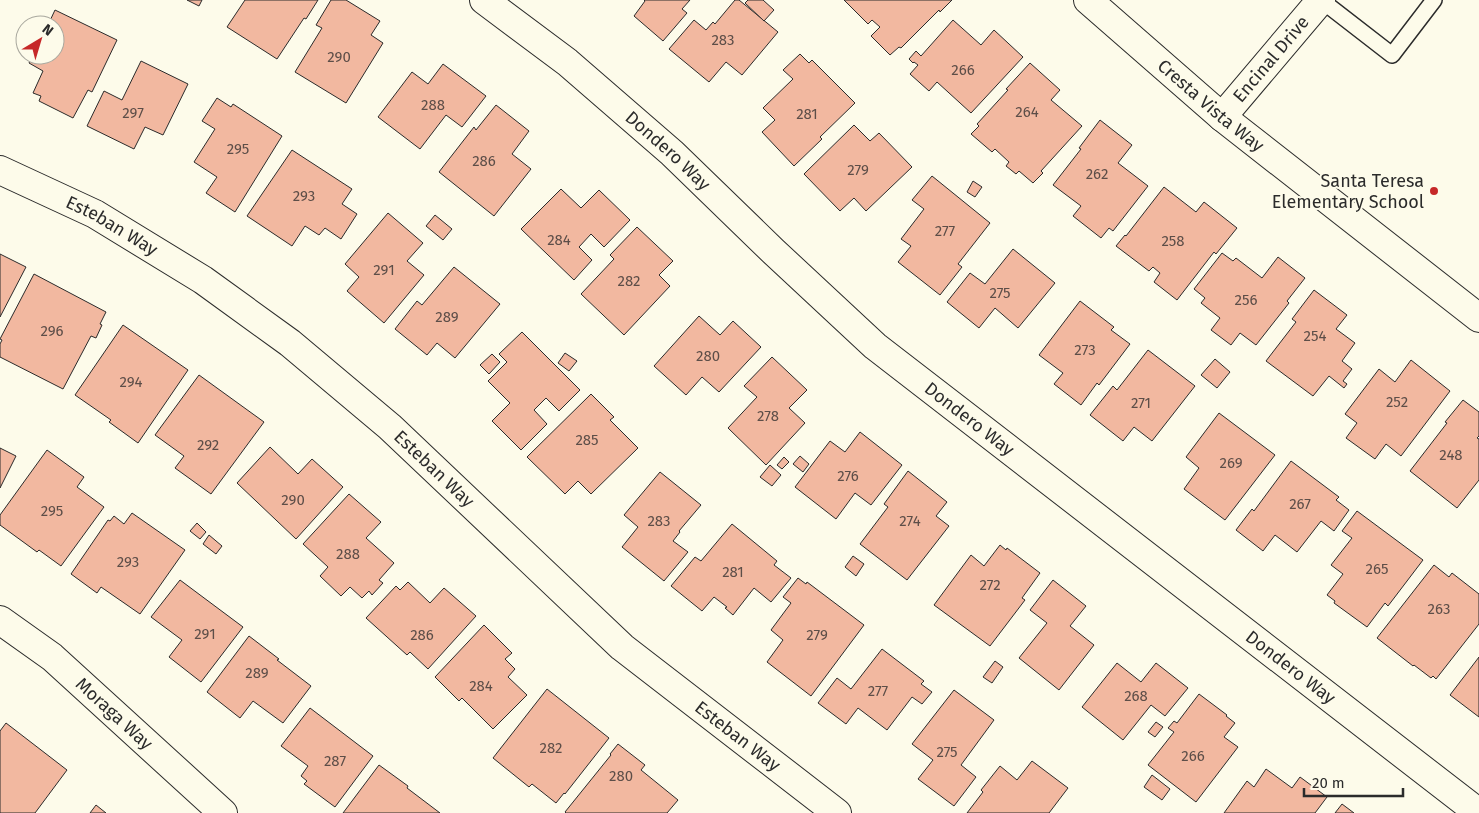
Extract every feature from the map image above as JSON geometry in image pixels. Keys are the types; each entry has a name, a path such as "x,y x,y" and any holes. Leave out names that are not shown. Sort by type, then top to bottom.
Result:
{"street":[{"name":"Dondero Way","path":"484,0 567,62 672,153 875,346 1478,813"},
{"name":"Cresta Vista Way","path":"1088,0 1222,117 1479,318"},
{"name":"Encinal Drive","path":"1222,117 1321,0"},
{"name":"Esteban Way","path":"0,170 95,214 203,280 290,343 390,427 622,647 837,813"},
{"name":"Moraga Way","path":"0,620 52,656 223,813"}],"lane":[{"path":"1321,0 1392,55 1434,0"}],"building":[{"path":"187,0 202,0 199,6"},
{"path":"245,0 318,0 277,59 227,27"},
{"path":"331,0 346,0 380,21 371,35 383,43 346,103 295,72 322,28 316,25"},
{"path":"644,0 690,0 682,9 687,13 663,41 634,16"},
{"path":"735,0 739,0 778,32 742,75 726,62 709,82 669,49 694,20 706,30 713,22 715,24"},
{"path":"748,0 763,0 774,10 764,21 745,3"},
{"path":"844,0 952,0 940,12 939,10 901,48 899,47 890,55 871,36 880,27 872,20 868,24"},
{"path":"55,10 117,40 92,92 88,90 73,118 39,101 41,96 33,93 43,71 32,65 65,65 65,15 53,15"},
{"path":"953,20 981,45 994,30 1023,57 971,113 937,82 929,91 910,74 918,65 909,59 916,51 921,56"},
{"path":"800,54 809,63 812,60 855,103 794,166 762,132 775,120 763,108 793,79 783,70"},
{"path":"141,61 188,84 163,135 145,127 134,149 87,126 104,91 122,100"},
{"path":"1030,63 1060,90 1051,100 1082,126 1041,171 1043,173 1033,183 1019,171 1016,174 1006,166 1009,162 995,149 992,152 971,134 979,126 977,124 1008,90 1006,89"},
{"path":"443,64 486,96 462,127 446,115 420,149 378,117 412,72 428,84"},
{"path":"217,98 231,107 233,104 282,136 235,212 206,193 217,177 194,162 215,129 202,121"},
{"path":"496,105 529,131 512,154 531,169 494,216 439,172 474,127 476,130"},
{"path":"1100,120 1132,145 1118,163 1148,186 1113,231 1109,228 1101,238 1073,216 1081,206 1053,185 1081,149 1079,148"},
{"path":"854,125 870,141 879,133 912,167 866,211 854,198 840,211 804,174"},
{"path":"292,150 352,189 342,204 357,214 341,239 325,228 319,235 305,226 292,246 247,216"},
{"path":"932,176 990,223 958,264 962,267 940,295 898,262 911,246 901,239 924,209 912,200"},
{"path":"973,181 982,187 975,197 967,192"},
{"path":"1164,187 1196,212 1204,202 1237,228 1216,254 1214,252 1177,300 1154,282 1160,273 1153,267 1149,271 1116,246"},
{"path":"561,189 581,208 599,190 630,220 604,247 591,234 579,247 592,260 574,280 521,229"},
{"path":"388,213 423,243 407,261 424,275 384,323 347,291 359,277 345,264"},
{"path":"435,215 452,229 443,240 426,226"},
{"path":"637,227 673,261 659,275 670,286 624,335 581,294 614,259 610,255"},
{"path":"1013,249 1055,283 1018,328 995,308 979,328 947,302 970,273 985,284"},
{"path":"1222,253 1233,261 1236,258 1262,278 1278,257 1305,278 1287,301 1289,303 1256,345 1240,333 1231,345 1211,330 1220,318 1201,303 1205,298 1194,289"},
{"path":"0,254 26,267 0,317"},
{"path":"454,267 500,304 455,358 437,343 427,355 395,329 417,301 422,305"},
{"path":"34,274 106,312 96,338 91,336 63,389 0,357 0,344 2,340 0,339"},
{"path":"1314,290 1347,315 1336,329 1355,343 1342,361 1352,369 1343,381 1347,384 1344,388 1329,376 1313,396 1266,361 1296,322 1292,319"},
{"path":"1080,301 1114,327 1111,330 1130,344 1099,385 1097,383 1081,405 1054,384 1063,373 1039,355"},
{"path":"699,316 720,335 733,321 761,347 719,392 702,377 686,395 654,366"},
{"path":"123,325 188,370 138,443 109,422 111,420 75,395"},
{"path":"522,332 580,390 559,411 546,398 534,410 547,424 521,450 492,421 510,403 488,381 507,362 499,354"},
{"path":"1148,350 1195,386 1152,441 1134,427 1123,441 1090,415 1113,386 1117,390"},
{"path":"565,353 577,361 569,371 558,363"},
{"path":"492,354 500,362 489,374 480,365"},
{"path":"772,357 807,390 789,408 805,423 766,465 728,428 757,397 744,386"},
{"path":"1215,359 1230,372 1217,388 1201,375"},
{"path":"1411,360 1450,391 1401,456 1386,444 1375,459 1346,438 1357,423 1345,414 1379,369 1395,382"},
{"path":"199,375 264,422 211,494 175,468 184,456 155,435"},
{"path":"591,394 614,417 610,420 638,448 591,494 578,481 565,494 527,457"},
{"path":"1463,400 1479,412 1479,436 1477,438 1479,439 1479,480 1457,508 1410,471"},
{"path":"1219,413 1275,455 1225,520 1184,489 1199,468 1186,457"},
{"path":"860,432 902,465 871,505 855,493 836,519 795,487 830,441 845,452"},
{"path":"270,447 298,474 312,459 343,487 296,539 237,483"},
{"path":"0,448 16,456 0,488"},
{"path":"47,450 84,477 77,487 104,507 61,566 39,550 37,552 0,525 0,515"},
{"path":"800,456 809,464 803,472 793,464"},
{"path":"784,457 789,462 782,469 777,465"},
{"path":"1291,461 1339,497 1336,500 1349,510 1334,531 1321,521 1297,552 1275,535 1263,551 1236,530 1252,509 1254,511"},
{"path":"770,465 781,475 772,486 760,477"},
{"path":"908,471 947,502 936,516 949,526 907,580 860,544 888,507 884,504"},
{"path":"660,472 701,505 673,541 688,552 664,581 622,547 638,527 624,515"},
{"path":"349,494 381,522 366,538 394,563 379,580 383,583 372,595 369,591 362,598 350,587 341,596 320,576 328,567 303,544"},
{"path":"1357,511 1423,560 1388,606 1385,603 1367,627 1334,603 1335,601 1327,595 1343,574 1331,565 1352,538 1342,531"},
{"path":"132,513 185,550 140,614 101,587 97,593 71,574 108,520 110,521 114,516 124,524"},
{"path":"197,523 206,532 200,539 190,531"},
{"path":"732,524 777,561 774,565 791,578 771,602 754,588 733,615 725,608 727,607 714,597 702,611 671,586 695,557 701,561"},
{"path":"209,535 222,546 216,554 203,544"},
{"path":"1000,545 1006,550 1007,548 1040,573 1022,598 1025,600 990,646 934,605 971,555 984,566"},
{"path":"853,556 864,564 856,576 845,567"},
{"path":"1434,565 1449,577 1452,573 1479,594 1479,624 1436,679 1433,676 1431,678 1413,666 1377,638"},
{"path":"798,578 806,584 807,582 864,625 811,696 767,662 783,640 771,630 791,603 783,597"},
{"path":"180,580 243,627 201,682 169,657 182,640 151,617"},
{"path":"1053,580 1086,606 1070,626 1094,645 1059,690 1019,658 1047,623 1030,610"},
{"path":"408,582 430,603 444,588 476,616 428,669 410,652 407,655 366,618 396,586 400,590"},
{"path":"484,625 512,653 505,659 515,669 508,677 527,695 493,729 462,698 459,701 435,677"},
{"path":"249,636 311,686 283,723 253,701 240,718 207,692"},
{"path":"882,649 924,681 921,684 932,692 922,704 912,697 887,730 858,708 846,724 818,703 837,678 851,689"},
{"path":"1479,657 1479,717 1450,695"},
{"path":"995,661 1003,667 992,683 983,677"},
{"path":"1117,663 1141,682 1156,663 1188,688 1165,716 1151,705 1123,740 1082,707"},
{"path":"547,689 609,738 556,803 532,784 529,787 493,758"},
{"path":"954,690 994,720 961,765 976,777 954,806 918,779 933,760 912,744"},
{"path":"1199,694 1235,723 1224,737 1238,747 1196,802 1148,765 1174,732 1168,728 1174,721 1177,723"},
{"path":"310,708 373,756 335,807 304,784 307,781 301,776 308,766 281,746"},
{"path":"1156,722 1163,727 1155,737 1148,732"},
{"path":"6,723 67,770 35,813 0,813 0,731"},
{"path":"618,744 645,765 641,770 678,800 667,813 566,813 565,812"},
{"path":"1032,761 1068,788 1049,813 967,813 983,792 981,790 1000,766 1017,780"},
{"path":"379,765 408,786 407,788 440,813 343,813"},
{"path":"1266,769 1292,788 1300,777 1327,797 1315,813 1224,813 1247,781 1254,787"},
{"path":"1152,775 1170,789 1162,800 1144,787"},
{"path":"1342,804 1354,813 1335,813"},
{"path":"96,805 106,813 90,813"}],"place":[{"name":"Santa Teresa Elementary School","path":"1434,191"}]}
